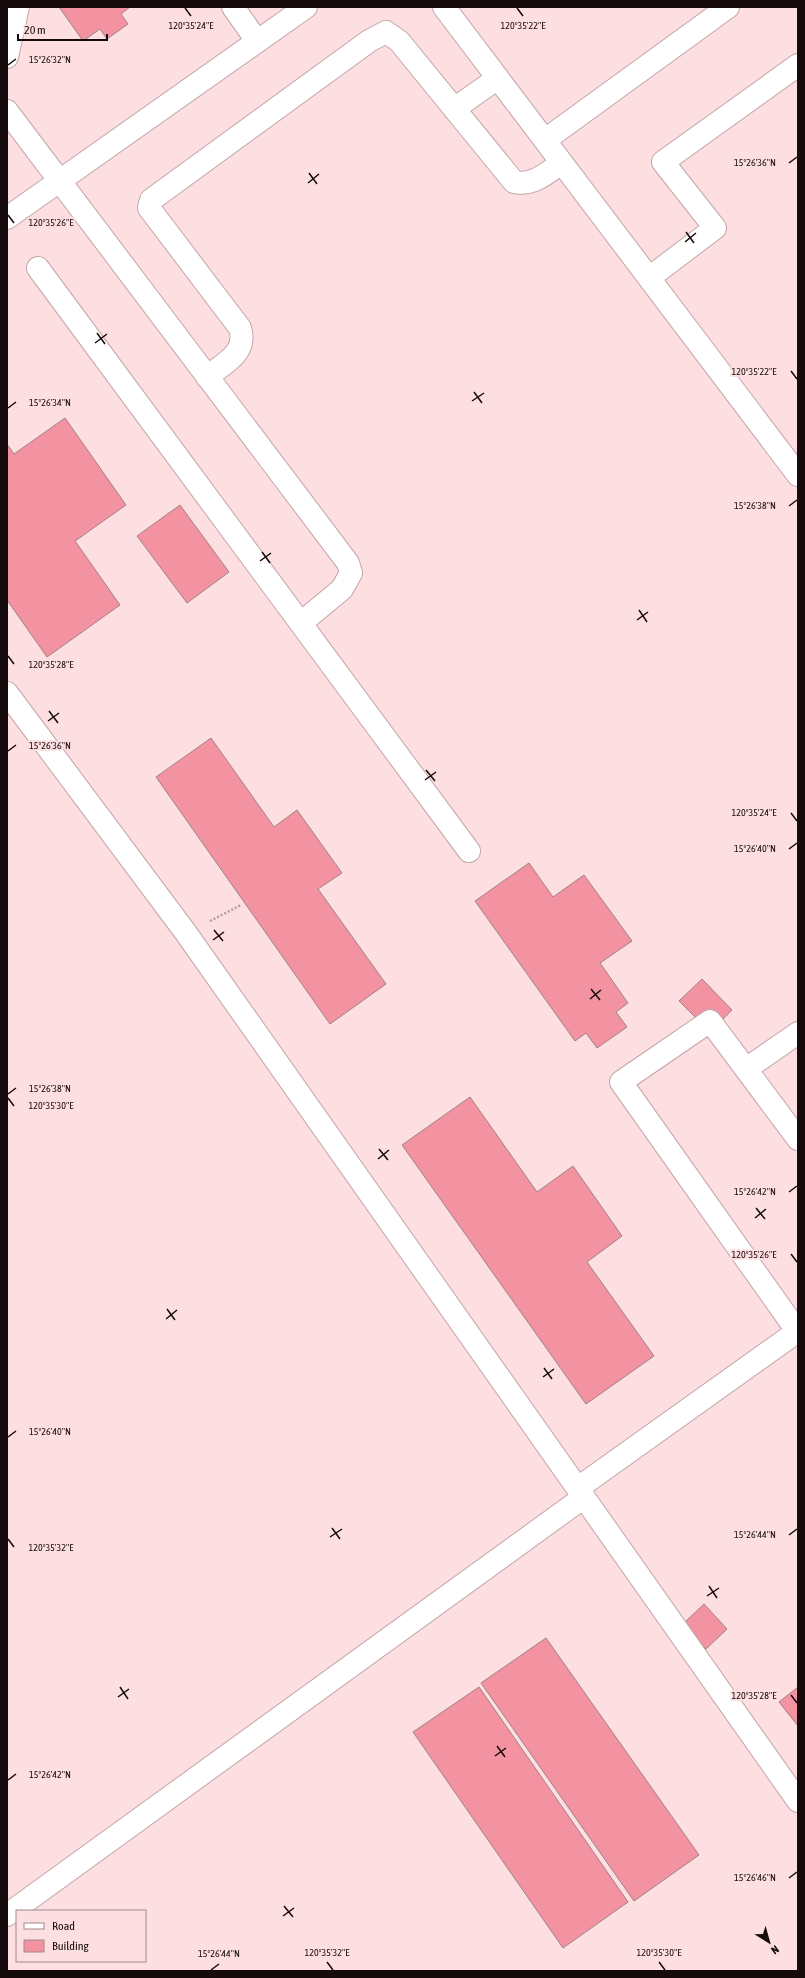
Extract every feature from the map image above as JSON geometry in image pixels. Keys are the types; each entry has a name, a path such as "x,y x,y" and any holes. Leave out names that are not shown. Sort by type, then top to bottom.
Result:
{"street":[{"path":"7,57 18,7"},
{"path":"233,7 257,41"},
{"path":"7,218 306,7"},
{"path":"444,7 798,475"},
{"path":"545,140 728,7"},
{"path":"207,377 239,352 243,338 240,328 149,208 151,200 368,41 386,32 399,41 514,182 524,184 536,180 562,163"},
{"path":"649,278 715,228 663,162 798,65"},
{"path":"454,109 498,78"},
{"path":"7,111 59,182 348,563 351,573 342,589 301,623"},
{"path":"38,268 469,851"},
{"path":"7,693 186,933 798,1801"},
{"path":"7,1915 581,1493 798,1331 621,1082 710,1021 746,1069 795,1128"},
{"path":"746,1069 798,1032"}],"path":[{"path":"186,933 241,905"}],"building":[{"path":"59,7 130,7 121,14 128,24 107,39 100,29 83,41"},
{"path":"65,418 126,505 75,541 120,605 47,657 7,600 7,444 14,454"},
{"path":"180,505 229,572 187,603 137,536"},
{"path":"211,738 274,827 297,810 342,873 318,889 386,984 330,1024 156,777"},
{"path":"529,863 553,897 584,875 632,941 600,963 628,1003 616,1012 627,1027 597,1048 586,1033 575,1041 475,901"},
{"path":"702,979 732,1010 710,1032 679,1001"},
{"path":"470,1097 537,1192 573,1166 622,1236 587,1262 654,1356 586,1404 402,1145"},
{"path":"704,1604 727,1629 706,1649 683,1624"},
{"path":"546,1638 699,1855 634,1901 481,1683"},
{"path":"479,1687 628,1902 563,1948 413,1732"},
{"path":"798,1687 798,1726 779,1702"}]}
